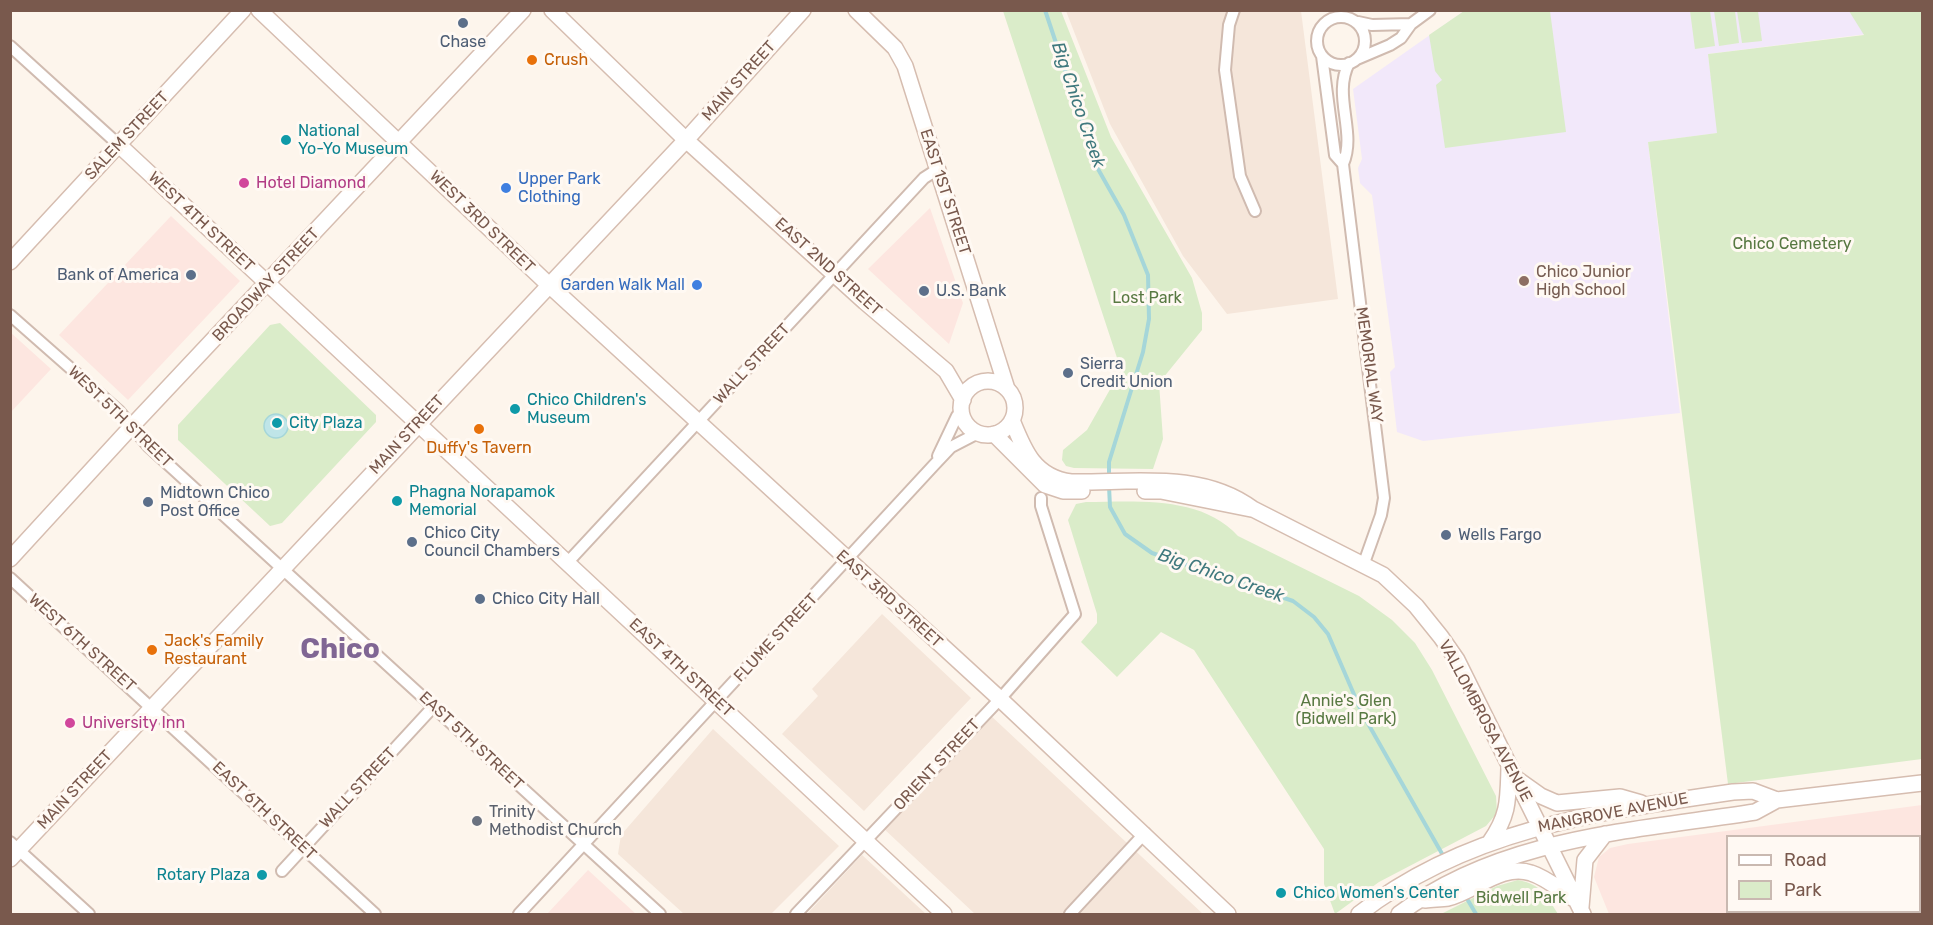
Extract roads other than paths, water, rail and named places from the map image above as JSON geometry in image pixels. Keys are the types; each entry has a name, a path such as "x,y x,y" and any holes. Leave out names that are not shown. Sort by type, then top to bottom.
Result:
{"street":[{"name":"SALEM STREET","path":"10,262 243,10"},
{"name":"WEST 3RD STREET","path":"258,10 549,285"},
{"name":"BROADWAY STREET","path":"10,560 132,426 523,10"},
{"name":"EAST 2ND STREET","path":"552,10 686,140 946,371 962,405"},
{"name":"MAIN STREET","path":"13,850 153,708 686,140 803,10"},
{"name":"EAST 1ST STREET","path":"856,10 900,56 1007,389"},
{"path":"1234,10 1228,25 1226,70 1240,176 1255,211"},
{"path":"1323,10 1322,25 1316,38 1322,56 1331,63 1353,61 1390,45 1401,38 1411,24 1430,10"},
{"path":"1322,25 1339,16 1353,17 1372,25 1411,24"},
{"path":"1353,17 1365,43 1353,61"},
{"name":"WEST 4TH STREET","path":"10,46 418,423"},
{"name":"MEMORIAL WAY","path":"1322,56 1335,155 1343,164"},
{"name":"MEMORIAL WAY","path":"1353,61 1341,88 1347,154 1343,164 1383,476 1382,515 1364,563"},
{"name":"WALL STREET","path":"568,562 924,178 938,169"},
{"name":"EAST 3RD STREET","path":"549,285 1145,833 1228,915"},
{"name":"WEST 5TH STREET","path":"10,315 119,411 148,446 283,568"},
{"path":"982,382 1000,384 1007,389 1015,404 1012,420 1007,426 986,433 967,424 962,405 974,386 982,382"},
{"name":"FLUME STREET","path":"934,465 962,405"},
{"name":"VALLOMBROSA AVENUE","path":"1012,420 1024,452 1039,467 1065,481 1087,487"},
{"name":"EAST 4TH STREET","path":"418,423 944,915"},
{"name":"VALLOMBROSA AVENUE","path":"986,433 1045,485 1063,491 1087,487 1187,483 1236,496 1253,509 1364,563 1397,588 1441,637 1456,660 1580,908"},
{"name":"FLUME STREET","path":"519,915 951,447 986,433"},
{"name":"ORIENT STREET","path":"796,915 1000,699 1075,614 1041,506 1041,498"},
{"name":"EAST 5TH STREET","path":"283,568 660,915"},
{"name":"WEST 6TH STREET","path":"10,578 153,708"},
{"name":"WALL STREET","path":"282,871 434,706"},
{"name":"EAST 6TH STREET","path":"153,708 375,915"},
{"path":"1512,771 1540,796 1557,803 1620,797 1647,805"},
{"path":"1490,842 1501,826 1508,806 1512,771"},
{"name":"MANGROVE AVENUE","path":"1476,878 1528,850 1605,834 1755,812 1777,800 1923,783"},
{"name":"MANGROVE AVENUE","path":"1365,910 1428,870 1490,842 1539,826 1647,805 1753,791 1777,800"},
{"path":"1071,915 1145,833"},
{"path":"1580,908 1585,860 1605,834"},
{"path":"13,850 89,915"},
{"path":"1399,915 1422,900 1449,898 1476,878 1528,872 1543,878 1580,908"}],"water":[{"path":"276,414 285,417 288,426 285,435 276,438 267,435 264,426 267,417"}],"waterway":[{"name":"Big Chico Creek","path":"1045,10 1098,169 1124,215 1148,275 1149,319 1143,352 1109,462 1109,479"},
{"name":"Big Chico Creek","path":"1109,486 1110,507 1125,534 1152,553 1293,601 1314,617 1328,634 1362,713 1445,859"},
{"name":"Big Chico Creek","path":"1466,897 1476,914"}],"place":[{"name":"Chase","path":"463,23"},
{"name":"Crush","path":"532,60"},
{"name":"National Yo-Yo Museum","path":"286,140"},
{"name":"Hotel Diamond","path":"244,183"},
{"name":"Upper Park Clothing","path":"506,188"},
{"name":"Bank of America","path":"191,275"},
{"name":"Chico Junior High School","path":"1524,281"},
{"name":"Garden Walk Mall","path":"697,285"},
{"name":"U.S. Bank","path":"924,291"},
{"name":"Sierra Credit Union","path":"1068,373"},
{"name":"Chico Children's Museum","path":"515,409"},
{"name":"City Plaza","path":"277,423"},
{"name":"Duffy's Tavern","path":"479,429"},
{"name":"Phagna Norapamok Memorial","path":"397,501"},
{"name":"Midtown Chico Post Office","path":"148,502"},
{"name":"Wells Fargo","path":"1446,535"},
{"name":"Chico City Council Chambers","path":"412,542"},
{"name":"Chico City Hall","path":"480,599"},
{"name":"Jack's Family Restaurant","path":"152,650"},
{"name":"University Inn","path":"70,723"},
{"name":"Trinity Methodist Church","path":"477,821"},
{"name":"Rotary Plaza","path":"262,875"},
{"name":"Chico Women's Center","path":"1281,893"}],"district":[{"name":"Chico","path":"340,650"}],"park label":[{"name":"Chico Cemetery","path":"1792,244"},
{"name":"Lost Park","path":"1147,298"},
{"name":"Annie's Glen (Bidwell Park)","path":"1346,710"},
{"name":"Bidwell Park","path":"1521,898"}]}
